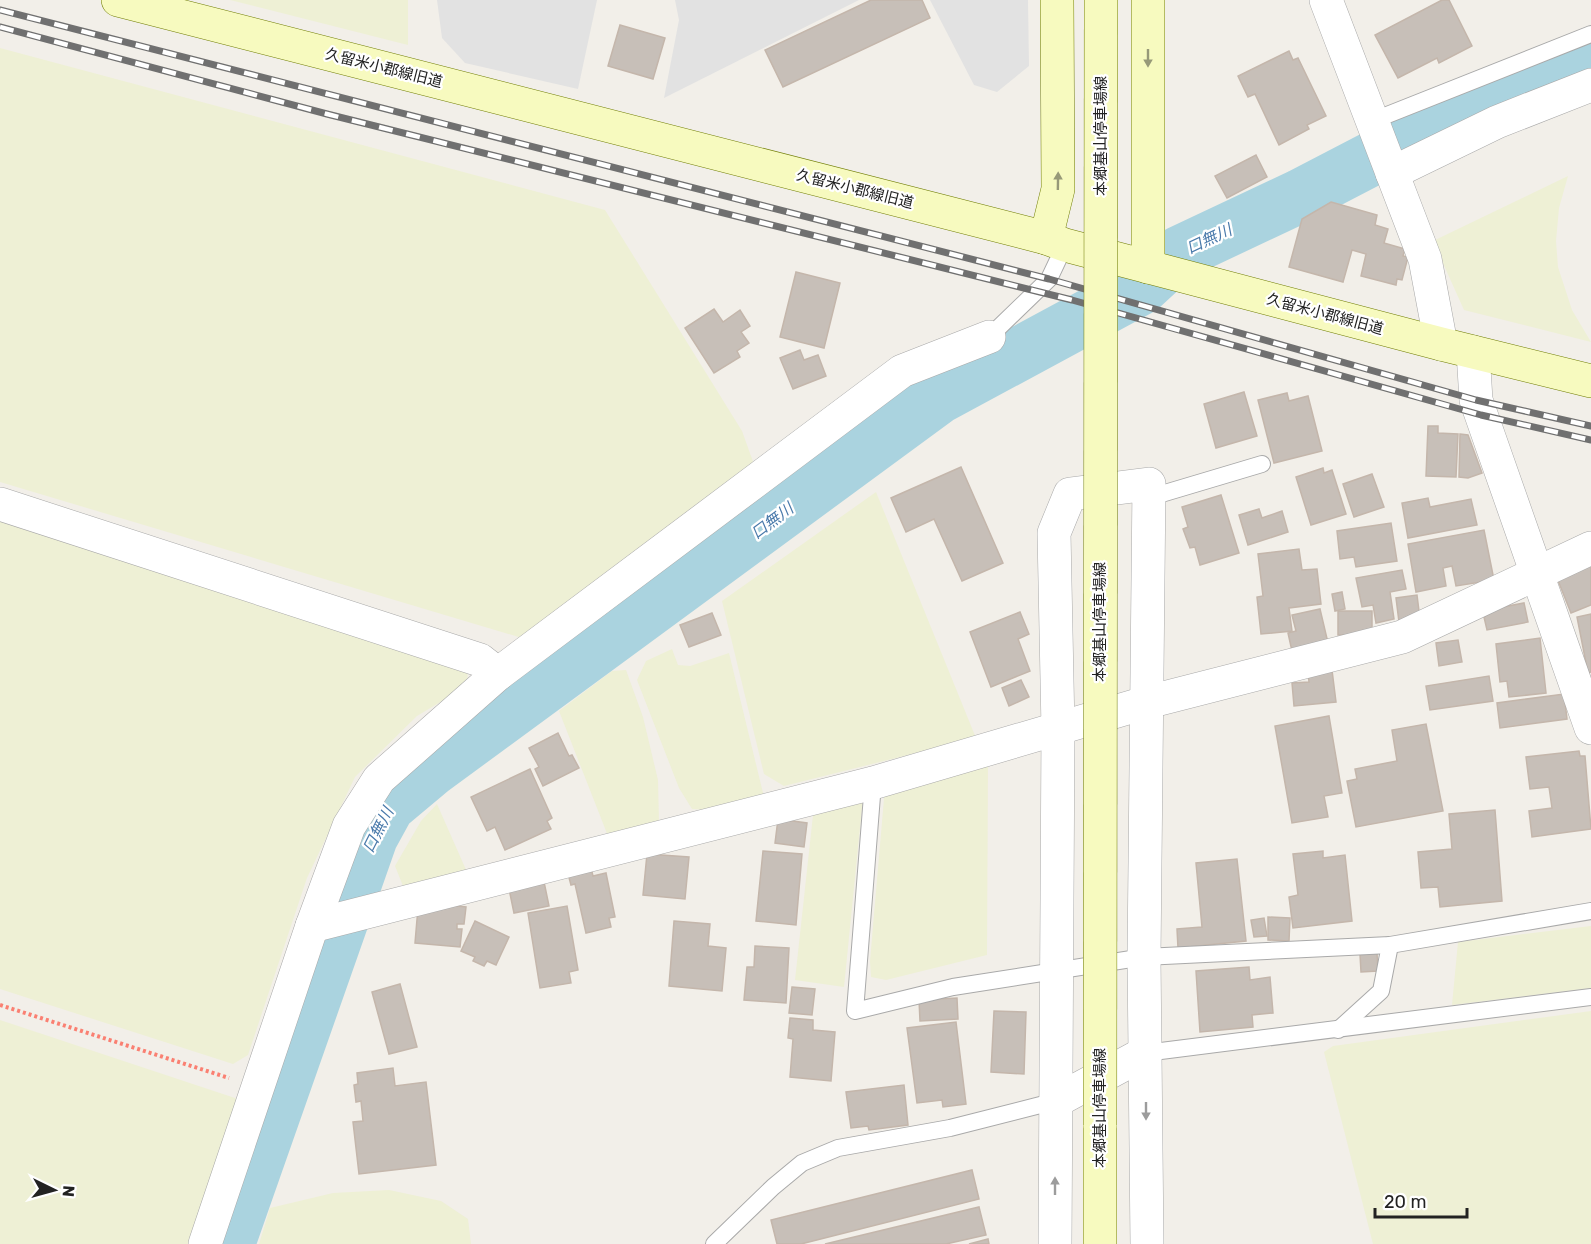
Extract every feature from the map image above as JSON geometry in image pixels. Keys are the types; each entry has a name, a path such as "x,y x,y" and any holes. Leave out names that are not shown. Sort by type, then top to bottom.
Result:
{"main road":[{"name":"久留米小郡線旧道","path":"118,0 1591,381"},
{"path":"1055,241 1058,189 1057,0"},
{"name":"本郷基山停車場線","path":"1100,1244 1101,0"},
{"path":"1148,0 1148,267"}],"street":[{"path":"1326,0 1425,259 1441,344"},
{"path":"1392,173 1497,122 1591,85"},
{"path":"205,1244 312,926 349,826 379,779 498,674 902,371 989,337"},
{"path":"1473,352 1476,400 1591,728"},
{"path":"1055,1244 1058,729 1054,533 1070,494 1149,484 1144,957 1147,1244"},
{"path":"0,504 480,660 498,674"},
{"path":"312,926 873,783 1148,702 1402,637 1591,548"},
{"path":"1056,1101 1145,1053"}],"lane":[{"path":"1372,121 1591,34"},
{"path":"989,337 1050,279 1055,241"},
{"path":"1148,498 1262,464"},
{"path":"873,783 855,1011 953,987 1144,957 1390,945 1591,911"},
{"path":"1338,1030 1381,991 1390,945"},
{"path":"1145,1053 1591,997"},
{"path":"714,1244 802,1163 838,1148 950,1128 1056,1101"}],"path":[{"path":"0,1005 259,1088"}],"green space":[{"path":"230,0 408,0 408,45"},
{"path":"0,48 605,210 742,431 760,481 522,638 0,482"},
{"path":"1568,176 1559,208 1556,241 1558,267 1572,310 1591,342 1464,310 1433,241"},
{"path":"876,492 976,738 784,786 764,774 722,601"},
{"path":"0,516 468,668 467,686 417,716 355,777 307,878 248,1055 233,1064 0,989"},
{"path":"672,649 678,665 690,666 729,653 764,797 708,810 692,809 679,788 637,680 646,661"},
{"path":"626,670 643,717 658,780 659,822 608,836 559,711 612,671"},
{"path":"988,765 987,955 886,980 871,977 870,961 885,787"},
{"path":"863,798 844,987 795,980 814,806"},
{"path":"437,804 467,872 405,891 395,866 421,821"},
{"path":"1591,926 1591,988 1452,1005 1458,942"},
{"path":"1591,1011 1591,1244 1373,1244 1324,1052 1333,1046"},
{"path":"0,1020 238,1099 191,1244 0,1244"},
{"path":"389,1190 441,1201 468,1219 471,1244 259,1244 270,1208 333,1193"}],"shaded area":[{"path":"437,0 597,0 578,89 465,63 442,38"},
{"path":"675,0 859,0 664,98 679,20"},
{"path":"930,0 1028,0 1029,66 997,92 974,85"}],"building":[{"path":"871,0 922,0 930,18 783,87 765,50"},
{"path":"1442,0 1449,0 1472,46 1439,63 1437,58 1398,78 1375,35"},
{"path":"620,25 665,38 653,79 608,66"},
{"path":"1289,51 1293,60 1298,58 1326,116 1307,125 1309,129 1279,145 1255,94 1248,97 1238,76"},
{"path":"1256,155 1267,177 1227,198 1215,176"},
{"path":"1331,202 1377,215 1375,225 1388,229 1384,243 1405,249 1403,256 1408,257 1402,280 1397,279 1396,285 1361,276 1366,254 1352,250 1343,282 1289,267 1302,219"},
{"path":"796,272 840,283 824,348 780,337"},
{"path":"714,309 723,322 740,310 750,326 741,332 749,343 737,351 740,357 714,373 685,328"},
{"path":"800,350 804,360 818,355 826,376 793,389 780,358"},
{"path":"1244,392 1257,436 1216,448 1204,404"},
{"path":"1287,393 1289,401 1308,396 1322,451 1274,463 1258,400"},
{"path":"1428,426 1438,426 1438,433 1458,434 1456,477 1426,476"},
{"path":"1460,434 1468,435 1482,473 1468,478 1459,477"},
{"path":"961,467 1003,563 962,581 934,519 906,532 891,498"},
{"path":"1323,468 1324,473 1332,470 1346,514 1311,525 1296,477"},
{"path":"1372,474 1384,507 1354,517 1343,484"},
{"path":"1221,495 1239,553 1200,565 1195,547 1190,548 1183,529 1188,527 1182,507"},
{"path":"1428,498 1430,507 1471,499 1477,525 1408,538 1402,503"},
{"path":"1259,509 1262,518 1282,511 1288,532 1248,545 1239,515"},
{"path":"1391,523 1397,561 1356,567 1354,557 1340,559 1337,531"},
{"path":"1484,530 1494,580 1456,586 1452,566 1443,568 1446,586 1416,592 1408,544"},
{"path":"1299,549 1302,570 1317,569 1321,604 1289,608 1292,631 1261,634 1257,597 1263,596 1258,554"},
{"path":"1591,565 1591,605 1571,613 1557,578"},
{"path":"1402,570 1406,589 1390,592 1394,619 1376,623 1373,605 1362,607 1356,578"},
{"path":"1342,592 1345,609 1335,611 1332,594"},
{"path":"1417,595 1420,619 1399,622 1396,598"},
{"path":"1524,603 1528,622 1487,630 1484,617 1498,608"},
{"path":"1320,609 1328,643 1292,651 1288,633 1296,631 1292,615"},
{"path":"1338,611 1372,611 1372,634 1338,635"},
{"path":"1020,612 1029,634 1018,639 1030,671 991,687 970,632"},
{"path":"712,613 721,635 689,647 680,625"},
{"path":"1591,614 1591,672 1588,673 1577,617"},
{"path":"1540,638 1546,693 1509,697 1507,681 1500,682 1496,644"},
{"path":"1458,640 1462,662 1439,666 1436,643"},
{"path":"1332,670 1336,702 1294,706 1292,683 1309,682 1308,672"},
{"path":"1489,676 1493,701 1430,710 1426,686"},
{"path":"1021,680 1029,697 1009,706 1002,688"},
{"path":"1564,694 1567,719 1500,728 1497,703"},
{"path":"1329,716 1342,793 1324,796 1328,817 1292,823 1275,726"},
{"path":"1426,724 1443,811 1356,827 1347,781 1357,779 1355,769 1397,761 1392,730"},
{"path":"558,733 569,756 572,755 579,768 543,786 535,769 539,767 529,748"},
{"path":"1579,751 1580,756 1585,756 1591,829 1532,837 1529,811 1552,808 1549,787 1530,789 1526,757"},
{"path":"530,769 552,818 547,821 551,829 505,850 495,827 487,831 471,797"},
{"path":"1495,810 1502,901 1440,907 1438,887 1421,888 1418,852 1452,849 1449,814"},
{"path":"778,819 807,823 804,847 775,843"},
{"path":"763,851 802,854 796,925 756,921"},
{"path":"1323,851 1323,858 1345,855 1352,921 1293,928 1289,897 1298,895 1293,854"},
{"path":"647,854 689,857 685,899 643,895"},
{"path":"1237,859 1246,941 1178,948 1177,929 1202,927 1196,863"},
{"path":"590,864 593,876 606,873 615,917 609,918 611,927 586,933 575,884 571,885 567,870"},
{"path":"543,877 549,906 514,913 508,884"},
{"path":"440,904 466,907 464,924 457,924 457,929 462,929 460,947 415,943 418,908"},
{"path":"567,906 578,970 569,972 571,983 540,988 528,913"},
{"path":"1268,917 1290,918 1289,941 1268,940"},
{"path":"1264,918 1267,936 1254,937 1251,920"},
{"path":"475,921 509,937 496,965 487,961 484,966 473,961 475,957 461,951"},
{"path":"674,921 710,924 708,946 726,948 722,991 669,986"},
{"path":"755,946 789,948 786,1003 744,1000 747,967 754,967"},
{"path":"1377,953 1378,971 1361,972 1360,954"},
{"path":"1249,967 1250,980 1270,977 1273,1013 1252,1015 1253,1027 1200,1032 1196,971"},
{"path":"400,984 417,1047 389,1054 372,992"},
{"path":"792,987 815,989 812,1015 789,1013"},
{"path":"957,998 958,1019 920,1021 919,1000"},
{"path":"994,1011 1026,1012 1024,1074 991,1072"},
{"path":"790,1018 813,1020 813,1030 835,1032 831,1081 790,1077 793,1039 788,1038"},
{"path":"956,1022 966,1104 943,1107 942,1100 917,1103 907,1028"},
{"path":"393,1068 395,1086 426,1082 436,1165 359,1174 353,1122 363,1121 361,1101 356,1102 354,1085 358,1084 357,1073"},
{"path":"904,1085 908,1125 869,1130 868,1126 851,1128 846,1092"},
{"path":"972,1170 979,1199 801,1244 777,1244 771,1220"},
{"path":"979,1207 986,1235 946,1244 825,1244"},
{"path":"988,1239 989,1244 969,1244"}],"waterway":[{"name":"口無川","path":"228,1244 371,837 388,806 431,770 939,397 1141,288 1179,253 1300,196 1477,104 1591,61"}],"railway":[{"path":"0,10 1049,279 1476,400 1591,426"},
{"path":"0,27 327,114 1072,300 1481,415 1591,440"}]}
